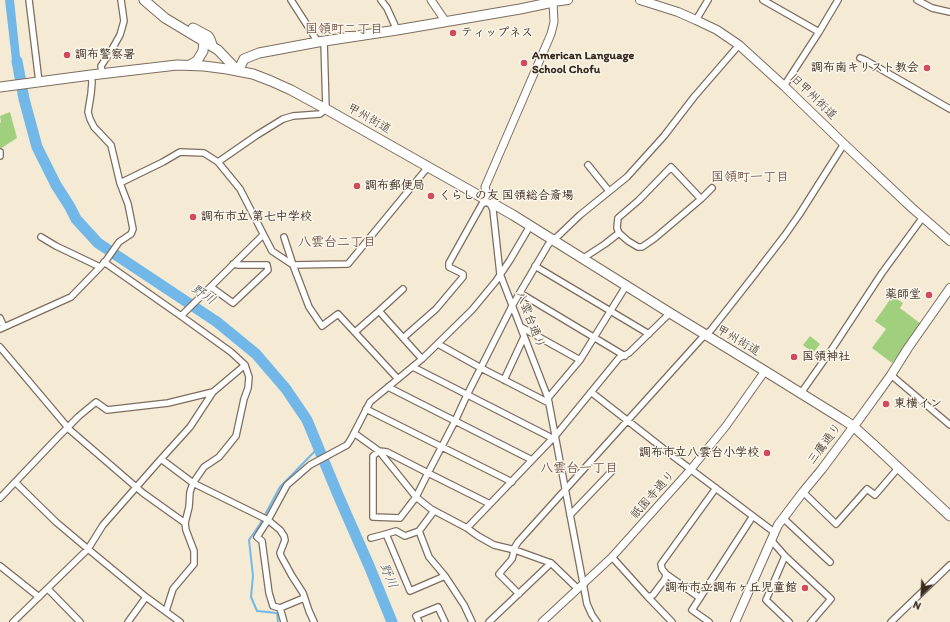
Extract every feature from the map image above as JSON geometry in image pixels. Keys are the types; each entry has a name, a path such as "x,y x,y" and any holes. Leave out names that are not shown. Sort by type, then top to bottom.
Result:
{"main road":[{"path":"136,0 157,18 180,34 191,40 208,43"},
{"path":"144,0 165,18 218,50 238,71 244,58 259,53 321,41 398,30 520,9 553,1 568,0"},
{"path":"0,87 102,73 190,65 197,61 210,39 208,36 179,20 153,0"},
{"name":"旧甲州街道","path":"640,0 678,12 696,20 717,30 739,45 950,241"},
{"name":"甲州街道","path":"190,65 227,69 253,74 291,90 470,191 496,209 530,226 853,426 899,467 950,516"},
{"name":"三鷹通り","path":"735,622 770,540 783,518 822,469 891,375 950,288"}],"street":[{"path":"29,0 35,82"},
{"path":"102,73 102,66 120,35 124,21 121,0"},
{"path":"218,162 257,134 283,119 293,116 320,114 326,109 321,41 291,0"},
{"path":"381,0 387,8 398,30"},
{"path":"431,0 446,22"},
{"path":"696,20 708,0"},
{"path":"762,0 819,32"},
{"path":"784,86 838,0"},
{"path":"917,0 932,8 950,12"},
{"path":"403,338 436,309 463,277 463,274 450,266 448,263 486,202 485,187 551,34 554,22 553,1"},
{"path":"490,504 428,473 387,452 379,451 373,456 373,517 400,518 416,497 428,473 442,446 512,306 552,240 627,176 664,136 694,97 739,45"},
{"path":"860,58 950,108"},
{"path":"0,318 2,328 71,297 103,264 119,242 131,234 133,229 128,204 120,183 111,145 94,127 88,112 92,82 91,75"},
{"path":"519,594 499,574 512,559 518,542 710,330 785,235 844,144"},
{"path":"120,183 180,152 204,153 218,162 240,189 272,251 293,265 348,264 428,167"},
{"path":"588,165 609,190"},
{"path":"700,199 671,167 639,200 618,218 617,228 619,233 628,241 642,248 700,199 712,188"},
{"name":"八雲台通り","path":"496,209 500,274 549,400 554,437 566,489 580,587 592,615 597,622"},
{"path":"801,393 882,273 923,217"},
{"path":"304,598 280,608 273,606 269,593 262,541 257,537 287,485 312,464 346,445 354,434 370,402 422,359 472,310 496,281 530,226"},
{"path":"582,259 619,233"},
{"path":"182,315 263,235"},
{"path":"42,236 56,246 103,264 182,315 216,340 245,365 249,377 248,388 244,398 236,436 218,456 204,467 193,482 190,492 190,507 185,523 186,530 194,550 194,564 173,589 166,611"},
{"path":"284,238 309,307 322,326 338,314 398,379"},
{"path":"211,286 234,303 268,270 267,265 233,264"},
{"path":"535,266 649,334"},
{"path":"438,344 504,380 549,400 580,360 626,286"},
{"path":"355,332 403,289"},
{"path":"520,293 625,356"},
{"path":"379,312 422,359"},
{"path":"467,528 554,437 619,358 625,356 670,314"},
{"path":"521,327 580,360"},
{"path":"504,380 524,337"},
{"path":"0,347 70,430 137,487 185,523"},
{"path":"14,622 88,549 103,525 190,428 213,392 245,365"},
{"path":"413,367 554,437"},
{"name":"祇園寺通り","path":"542,622 612,557 691,469 726,426 765,371"},
{"path":"891,375 950,425"},
{"path":"388,387 532,460"},
{"path":"0,498 68,427 96,402 107,410 168,403 213,392"},
{"path":"591,392 774,532"},
{"path":"366,409 512,482"},
{"path":"354,434 379,451 416,497 434,511 467,528 494,545 515,550 551,563 580,587"},
{"path":"161,459 193,482 268,520 280,530 284,536 284,543 280,553 281,556 303,593 314,622"},
{"path":"803,492 836,524 867,489 875,496 899,467"},
{"path":"570,515 612,471"},
{"path":"15,482 56,522 146,597 180,622"},
{"path":"700,598 666,574 662,569 661,564 716,488"},
{"path":"371,538 396,531 405,536 418,531 434,511"},
{"path":"708,622 692,610 753,516"},
{"path":"783,518 830,562"},
{"path":"418,531 428,557 445,576 464,605 472,622"},
{"path":"386,534 410,590 445,576"},
{"path":"770,540 831,599 812,621"},
{"path":"785,556 766,600 789,622"},
{"path":"612,557 670,621"},
{"path":"489,622 551,563"},
{"path":"891,622 950,565"},
{"path":"0,566 39,597"},
{"path":"648,597 653,595 665,579 666,574"},
{"path":"48,589 80,622"},
{"path":"128,622 146,597"},
{"path":"419,622 416,616 438,607 445,622"},
{"path":"280,608 284,622"}],"green space":[{"path":"10,112 17,138 0,149 0,116"},
{"path":"896,291 901,294 897,299 903,303 900,308 921,324 892,363 872,348 886,329 875,321"},
{"path":"810,336 820,344 813,353 803,345"}],"water":[{"path":"5,0 14,0 22,75 15,76"}],"waterway":[{"name":"野川","path":"17,61 24,99 37,147 56,185 76,219 98,243 217,322 256,354 286,389 307,420 392,622"},
{"path":"278,622 277,613 257,611 251,597 253,576 249,540 260,524 280,487 318,448"}],"place":[{"name":"ティップネス","path":"453,33"},
{"name":"調布警察署","path":"67,55"},
{"name":"American Language School Chofu","path":"524,63"},
{"name":"調布南キリスト教会","path":"927,68"},
{"name":"調布郵便局","path":"357,186"},
{"name":"くらしの友 国領総合斎場","path":"431,196"},
{"name":"調布市立 第七中学校","path":"193,217"},
{"name":"薬師堂","path":"929,295"},
{"name":"国領神社","path":"794,357"},
{"name":"東横イン","path":"886,404"},
{"name":"調布市立八雲台小学校","path":"767,453"},
{"name":"調布市立調布ヶ丘児童館","path":"805,588"}],"district":[{"name":"国領町二丁目","path":"344,30"},
{"name":"国領町一丁目","path":"750,178"},
{"name":"八雲台二丁目","path":"337,243"},
{"name":"八雲台一丁目","path":"579,469"}]}
